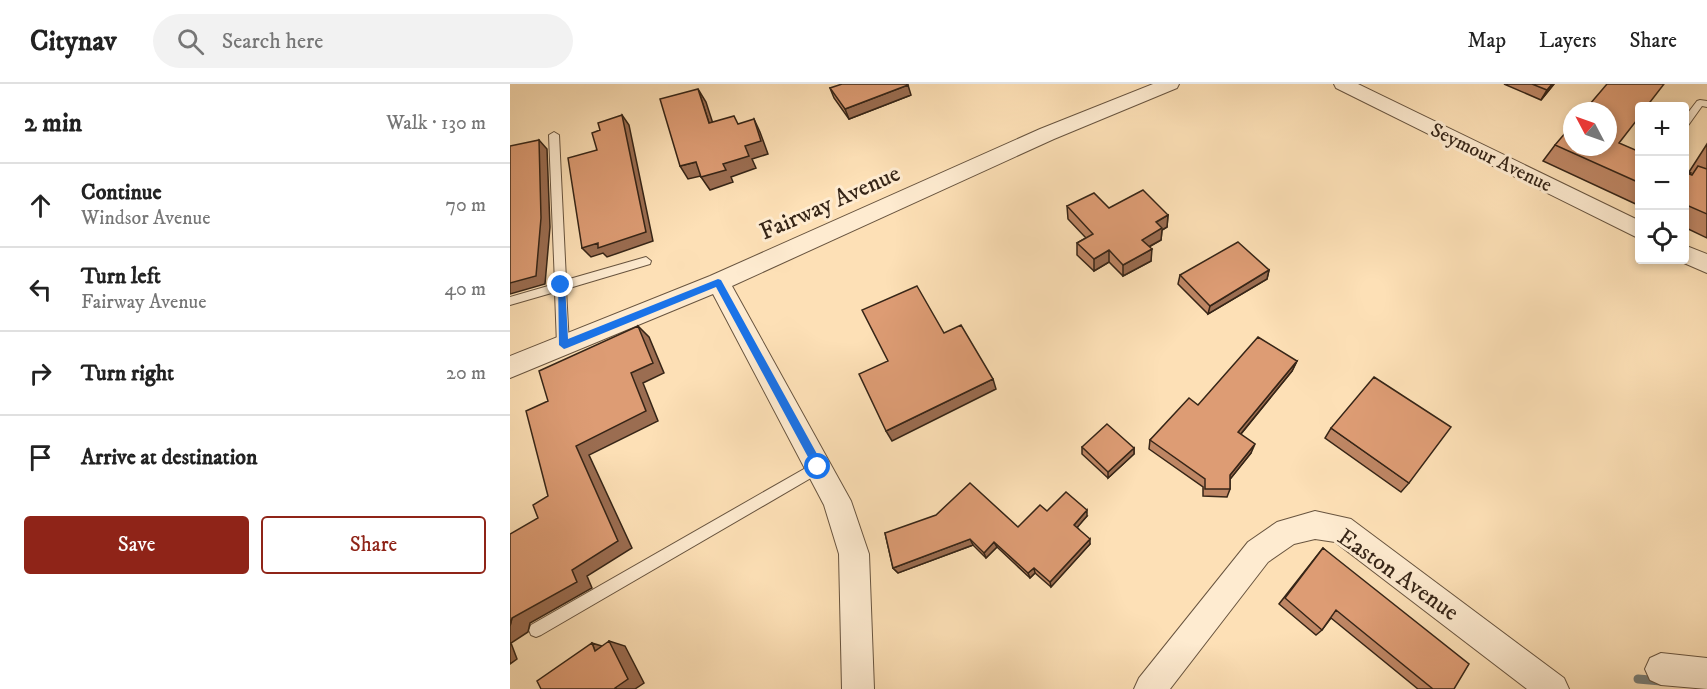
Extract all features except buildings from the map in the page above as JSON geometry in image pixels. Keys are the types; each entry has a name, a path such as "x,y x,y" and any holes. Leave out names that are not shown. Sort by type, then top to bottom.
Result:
{"street":[{"name":"Fairway Avenue","path":"510,367 718,282 1047,134 1170,84"},
{"name":"Seymour Avenue","path":"1343,84 1635,229"},
{"path":"1689,255 1707,264"},
{"path":"718,282 837,501 854,554 858,689"},
{"name":"Easton Avenue","path":"1150,689 1258,552 1287,532 1315,525 1341,529 1553,689"},
{"path":"1660,669 1707,674"}],"lane":[{"path":"1689,118 1700,103 1707,104"},
{"path":"554,135 564,345"},
{"path":"510,301 646,261"},
{"path":"536,630 818,467"}],"waterway":[{"path":"1638,679 1661,681"}],"route":[{"path":"561,285 564,345 718,282 818,467"}]}
